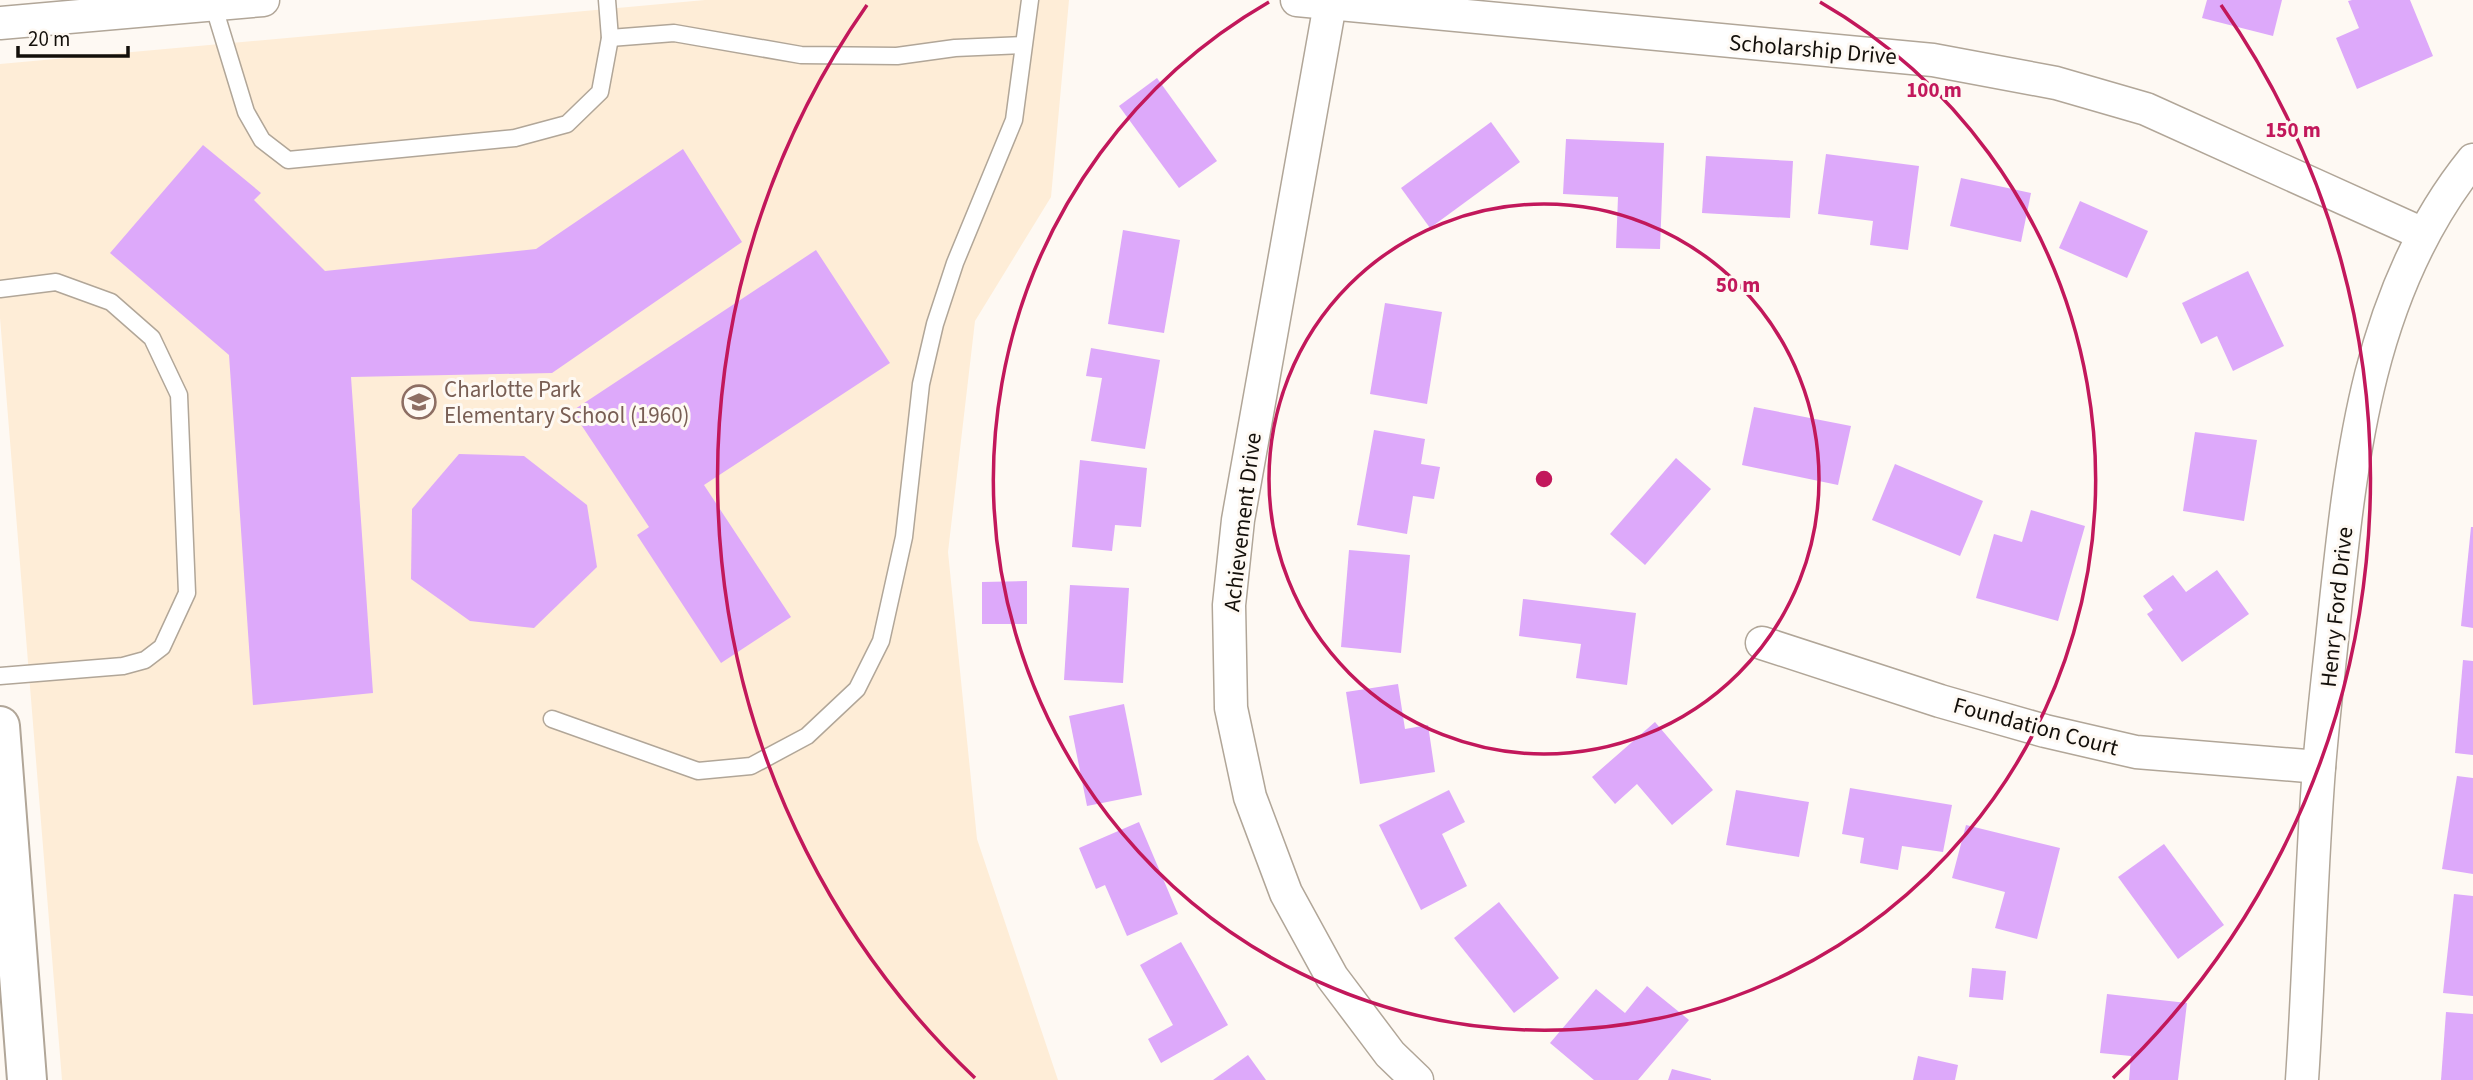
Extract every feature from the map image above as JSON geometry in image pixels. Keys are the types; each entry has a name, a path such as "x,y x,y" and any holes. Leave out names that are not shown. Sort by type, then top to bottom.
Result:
{"street":[{"path":"0,23 263,0"},
{"name":"Scholarship Drive","path":"1297,0 1933,60 2056,83 2146,110 2423,234"},
{"name":"Achievement Drive","path":"1330,4 1238,520 1229,605 1231,708 1250,797 1286,893 1332,976 1390,1054 1417,1080"},
{"name":"Henry Ford Drive","path":"2302,1080 2319,767 2348,494 2363,409 2385,320 2423,234 2473,160"},
{"name":"Foundation Court","path":"1762,643 1940,701 2046,731 2136,752 2319,767"},
{"path":"0,726 27,1080"}],"lane":[{"path":"214,4 246,112 262,140 288,160 515,138 567,124 600,92 610,38 607,0"},
{"path":"552,719 698,771 751,766 807,736 857,689 881,641 901,551 921,384 935,324 955,263 1014,120 1030,0"},
{"path":"610,38 674,33 801,55 897,56 956,48 1023,45"},
{"path":"0,289 56,282 111,302 152,338 179,395 187,593 162,647 145,660 123,666 0,676"}],"shaded area":[{"path":"705,0 1069,0 1051,197 975,321 948,552 977,839 1058,1080 62,1080 0,318 0,64"}],"building":[{"path":"2207,0 2282,0 2273,36 2202,18"},
{"path":"2410,0 2433,56 2357,89 2336,38 2359,28 2348,1"},
{"path":"1157,78 1217,161 1179,188 1119,106"},
{"path":"1491,122 1520,162 1430,228 1401,188"},
{"path":"1566,139 1664,143 1660,249 1616,248 1618,197 1563,194"},
{"path":"203,145 261,193 254,200 325,271 536,249 683,149 742,242 552,373 351,377 373,693 253,705 229,355 110,253"},
{"path":"1826,154 1919,166 1908,250 1870,245 1873,221 1818,214"},
{"path":"1706,156 1793,161 1790,218 1702,213"},
{"path":"1961,178 2031,193 2021,242 1950,226"},
{"path":"2080,201 2148,231 2127,278 2059,248"},
{"path":"1123,230 1180,240 1164,333 1108,324"},
{"path":"816,250 890,363 704,485 791,617 721,663 637,535 649,527 572,411"},
{"path":"2248,271 2284,346 2233,371 2217,336 2201,344 2182,303"},
{"path":"1385,303 1442,312 1427,404 1370,394"},
{"path":"1091,348 1160,360 1145,449 1091,441 1102,378 1086,376"},
{"path":"1754,407 1851,426 1838,485 1742,465"},
{"path":"1374,430 1425,439 1421,464 1440,467 1434,499 1413,496 1407,534 1357,525"},
{"path":"2195,432 2257,440 2244,521 2183,511"},
{"path":"459,454 524,456 587,505 597,567 534,628 470,621 411,579 412,509"},
{"path":"1676,458 1711,489 1645,565 1610,534"},
{"path":"1080,460 1147,468 1141,527 1115,525 1112,551 1072,547"},
{"path":"1895,464 1983,501 1960,556 1872,520"},
{"path":"2031,510 2085,526 2058,621 1976,598 1994,534 2022,542"},
{"path":"2473,527 2473,628 2461,626"},
{"path":"1349,550 1410,555 1401,653 1341,647"},
{"path":"2217,570 2249,614 2182,662 2147,614 2153,610 2143,596 2173,575 2186,592"},
{"path":"1027,581 1027,624 982,624 982,582"},
{"path":"1070,585 1129,588 1123,683 1064,680"},
{"path":"1523,599 1636,613 1627,685 1576,678 1581,644 1519,636"},
{"path":"2463,660 2473,661 2473,755 2455,753"},
{"path":"1398,684 1405,729 1428,725 1435,772 1360,784 1346,692"},
{"path":"1124,704 1142,795 1087,806 1069,716"},
{"path":"1655,722 1713,790 1672,825 1637,784 1615,804 1592,777"},
{"path":"2457,776 2473,778 2473,874 2442,869"},
{"path":"1850,788 1952,805 1943,852 1902,846 1898,870 1860,863 1864,838 1842,834"},
{"path":"1449,790 1465,822 1442,834 1467,886 1421,910 1379,825"},
{"path":"1736,790 1809,802 1799,857 1726,845"},
{"path":"1139,822 1178,914 1127,936 1105,885 1096,889 1079,848"},
{"path":"1966,825 2060,848 2037,939 1995,928 2005,892 1952,878"},
{"path":"2164,844 2224,925 2178,959 2118,877"},
{"path":"2454,894 2473,896 2473,996 2443,993"},
{"path":"1499,902 1559,978 1514,1013 1454,938"},
{"path":"1181,942 1228,1025 1161,1063 1148,1039 1173,1025 1140,965"},
{"path":"1972,968 2006,971 2003,1000 1969,997"},
{"path":"1647,986 1689,1020 1638,1080 1594,1080 1550,1043 1596,989 1625,1013"},
{"path":"2107,994 2187,1003 2178,1080 2129,1080 2131,1056 2100,1053"},
{"path":"2446,1012 2473,1014 2473,1080 2441,1080"},
{"path":"1248,1055 1266,1080 1213,1080"},
{"path":"1918,1056 1958,1065 1955,1080 1913,1080"},
{"path":"1672,1069 1711,1079 1711,1080 1668,1080"}],"place":[{"name":"Charlotte Park Elementary School (1960)","path":"419,402"}]}
